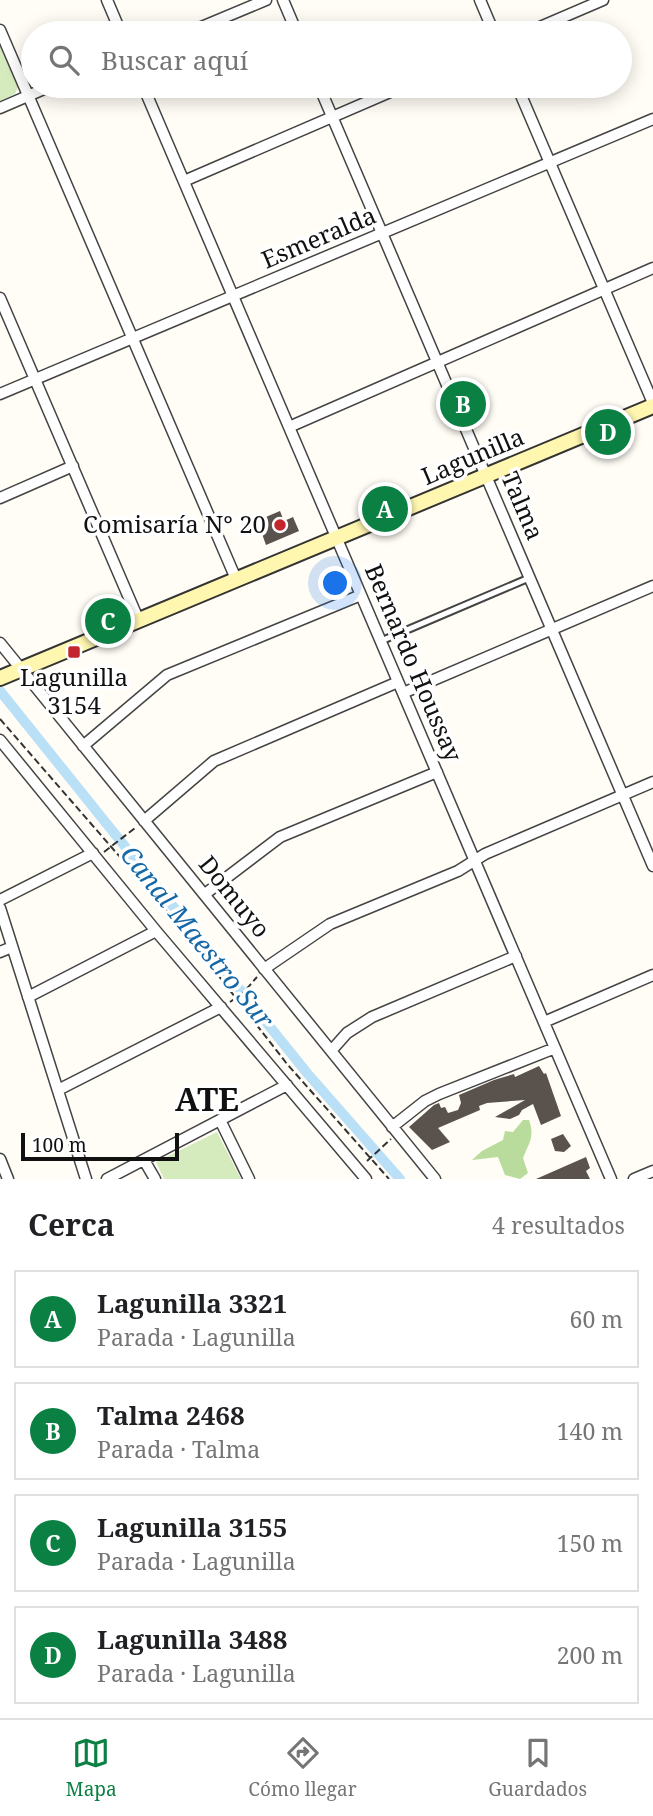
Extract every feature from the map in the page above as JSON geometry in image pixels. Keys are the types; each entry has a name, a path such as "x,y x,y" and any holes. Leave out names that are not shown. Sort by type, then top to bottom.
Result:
{"main road":[{"name":"Lagunilla","path":"0,678 653,405"}],"street":[{"path":"107,0 116,21"},
{"path":"215,21 265,0"},
{"path":"282,0 292,21"},
{"path":"480,0 489,21"},
{"path":"554,21 603,0"},
{"path":"0,30 21,77"},
{"path":"0,108 22,98"},
{"path":"30,98 236,579"},
{"name":"Bernardo Houssay","path":"148,98 611,1179"},
{"name":"Talma","path":"324,98 653,866"},
{"path":"184,181 376,98"},
{"path":"522,98 653,405"},
{"name":"Esmeralda","path":"0,394 653,119"},
{"path":"289,427 653,268"},
{"path":"0,298 139,621"},
{"path":"0,498 72,466"},
{"path":"403,693 653,586"},
{"path":"83,746 154,684 167,676 361,595"},
{"name":"Domuyo","path":"0,643 435,1179"},
{"path":"144,821 214,761 398,682"},
{"path":"0,740 156,931 366,1179"},
{"path":"205,894 280,838 437,772"},
{"path":"264,969 330,924 458,871 485,854 653,782"},
{"path":"0,900 93,853"},
{"path":"0,908 86,1179"},
{"path":"28,997 156,931"},
{"path":"0,952 12,947"},
{"path":"331,1051 347,1033 372,1017 516,956"},
{"path":"544,1022 653,975"},
{"path":"58,1090 221,1007"},
{"path":"392,1127 425,1101 439,1094 555,1048"},
{"path":"107,1179 287,1085"},
{"path":"220,1120 249,1179"},
{"path":"0,1159 8,1179"},
{"path":"144,1160 155,1179"},
{"path":"634,1179 653,1171"}],"lane":[{"path":"381,641 530,578"}],"path":[{"path":"0,719 180,926 287,1064 389,1179"},
{"path":"110,847 128,833"},
{"path":"221,1007 237,998 264,969"},
{"path":"371,1158 383,1147"}],"green space":[{"path":"0,46 18,87 15,94 0,101"},
{"path":"523,1120 529,1120 531,1131 523,1158 528,1173 520,1179 505,1175 498,1157 472,1160 482,1151 503,1140 505,1131 513,1132"},
{"path":"217,1132 241,1179 164,1179 156,1162"}],"building":[{"name":"Comisaría N° 20","path":"280,511 284,521 293,517 299,531 266,545 261,531 265,529 261,519"},
{"path":"539,1066 544,1074 546,1073 561,1116 541,1125 533,1104 510,1119 495,1117 525,1100 487,1103 479,1106 480,1110 438,1128 450,1142 432,1150 409,1127 434,1105 439,1103 448,1113 458,1110 461,1103 459,1095 494,1080 514,1074 515,1077"},
{"path":"563,1134 571,1146 564,1152 555,1151 551,1139"},
{"path":"586,1157 590,1168 586,1171 590,1179 536,1179"}],"waterway":[{"name":"Canal Maestro Sur","path":"0,691 307,1073 400,1179"}],"place":[{"name":"Talma 2468","path":"463,404"},
{"name":"Lagunilla 3488","path":"608,432"},
{"name":"Lagunilla 3321","path":"385,509"},
{"name":"Comisaría N° 20","path":"280,525"},
{"name":"Lagunilla 3155","path":"108,621"},
{"name":"Lagunilla 3154","path":"74,652"}],"district":[{"name":"ATE","path":"207,1100"}]}
